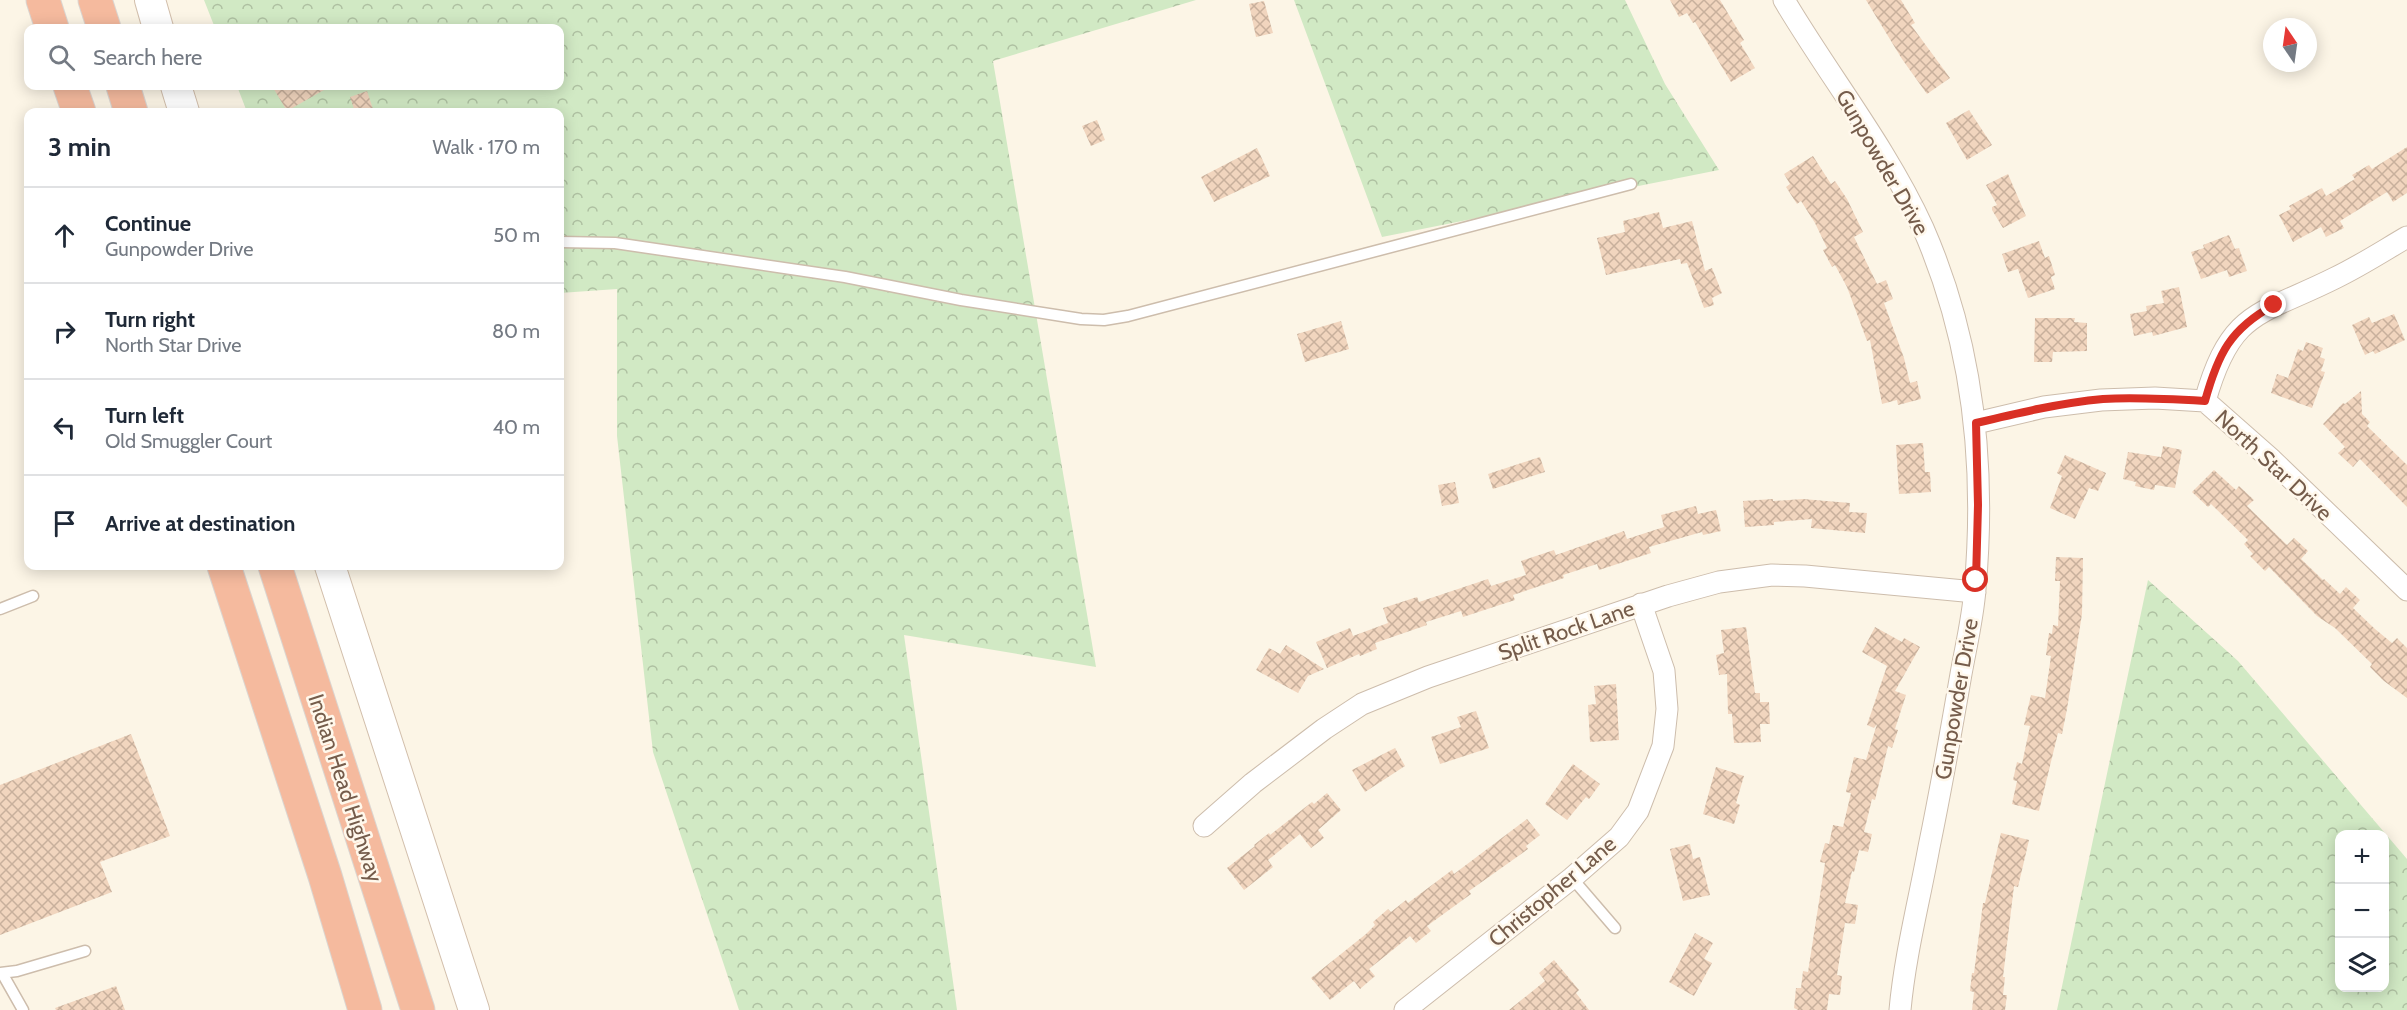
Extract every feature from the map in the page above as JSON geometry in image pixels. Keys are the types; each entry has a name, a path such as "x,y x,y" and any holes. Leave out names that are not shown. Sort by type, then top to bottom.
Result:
{"highway":[{"path":"43,0 51,24"},
{"path":"95,0 104,24"},
{"path":"71,90 78,108"},
{"path":"124,90 130,108"},
{"path":"225,570 366,1010"},
{"name":"Indian Head Highway","path":"276,570 418,1010"}],"street":[{"path":"150,0 157,24"},
{"name":"Gunpowder Drive","path":"1784,0 1904,189 1922,227 1937,262 1955,322 1971,388 1976,423 1978,505 1975,592 1944,773 1909,939 1900,1010"},
{"path":"177,90 183,108"},
{"path":"2205,401 2213,372 2222,352 2237,331 2254,316 2334,279 2407,237"},
{"name":"North Star Drive","path":"1976,423 2044,407 2101,400 2155,398 2205,401 2272,460 2407,590"},
{"path":"331,570 474,1010"},
{"name":"Split Rock Lane","path":"1204,826 1252,783 1324,729 1362,704 1428,677 1641,604 1719,582 1772,575 1837,578 1975,592"},
{"name":"Christopher Lane","path":"1405,1010 1572,878 1619,837 1638,811 1663,746 1666,709 1664,671 1641,604"}],"lane":[{"path":"564,242 615,243 845,277 961,300 1070,318 1104,320 1128,316 1631,184"},
{"path":"0,609 33,596"},
{"path":"1572,878 1615,928"},
{"path":"23,1010 1,973 17,971 85,951"}],"green space":[{"path":"204,0 1196,0 993,61 1096,667 904,635 957,1010 739,1010 653,752 617,436 617,289 564,293 564,108 245,108 239,90 564,90 564,24 213,24"},
{"path":"1294,0 1625,0 1665,84 1719,170 1382,237"},
{"path":"2148,580 2238,661 2382,830 2335,830 2335,992 2389,992 2389,838 2407,859 2407,1010 2057,1010"}],"building":[{"path":"1670,0 1720,0 1744,40 1740,43 1755,68 1731,82 1695,22 1693,23 1687,13 1679,17"},
{"path":"1866,0 1901,0 1915,23 1911,25 1950,78 1927,94 1902,59"},
{"path":"1264,1 1273,33 1256,37 1249,4"},
{"path":"274,90 324,90 292,108 285,108"},
{"path":"367,91 373,108 354,108 350,97"},
{"path":"1969,110 1992,145 1967,160 1946,123"},
{"path":"1097,120 1105,140 1091,146 1082,126"},
{"path":"2407,147 2407,193 2393,202 2387,192 2340,221 2344,228 2326,237 2321,227 2293,242 2279,215 2291,209 2289,206 2322,188 2326,196 2355,179 2352,175 2369,165 2372,169"},
{"path":"1257,148 1270,176 1214,202 1201,177"},
{"path":"1813,156 1831,184 1835,181 1847,199 1863,232 1854,237 1877,284 1886,280 1893,299 1884,303 1904,358 1910,383 1917,381 1921,399 1898,405 1897,400 1882,404 1870,340 1867,341 1847,287 1835,265 1832,267 1823,250 1827,248 1815,223 1801,201 1797,204 1786,187 1790,184 1784,174"},
{"path":"2008,174 2026,216 2003,228 1992,210 1992,207 1997,205 1986,185"},
{"path":"1659,212 1663,228 1692,221 1705,271 1712,268 1722,293 1712,298 1714,305 1704,308 1687,263 1681,264 1680,259 1606,275 1597,238 1625,232 1623,221"},
{"path":"2229,235 2235,249 2239,248 2247,271 2229,277 2227,270 2201,279 2191,252"},
{"path":"2039,241 2045,258 2049,256 2055,275 2051,277 2055,289 2028,298 2018,269 2008,272 2002,254"},
{"path":"2179,287 2187,327 2153,336 2152,332 2134,336 2130,314 2147,311 2146,306 2164,303 2161,291"},
{"path":"2394,314 2405,340 2375,354 2373,351 2365,355 2352,325 2369,317 2372,323"},
{"path":"2035,318 2075,318 2074,322 2087,323 2087,351 2053,352 2052,362 2034,362"},
{"path":"1341,321 1349,349 1305,362 1297,334"},
{"path":"2306,342 2323,348 2320,357 2325,359 2321,371 2325,372 2312,408 2271,393 2277,374 2288,378 2298,349 2303,351"},
{"path":"2361,391 2362,414 2370,422 2367,426 2407,465 2407,507 2360,459 2353,467 2338,453 2345,447 2323,424 2343,403 2345,404"},
{"path":"1923,443 1925,472 1930,472 1931,492 1899,494 1896,445"},
{"path":"2163,446 2182,450 2175,488 2155,485 2154,490 2135,486 2136,482 2123,479 2128,452 2161,457"},
{"path":"2065,455 2106,473 2098,491 2089,488 2075,519 2050,508 2062,476 2057,473"},
{"path":"1540,457 1545,472 1493,489 1488,474"},
{"path":"2214,470 2236,490 2239,486 2254,500 2247,506 2287,545 2294,538 2308,551 2301,559 2323,580 2340,594 2346,587 2360,600 2353,608 2375,629 2392,643 2397,638 2407,648 2407,698 2384,681 2370,667 2372,664 2335,628 2317,616 2269,567 2265,571 2250,556 2253,554 2244,544 2248,540 2211,504 2208,507 2192,492"},
{"path":"1455,482 1459,503 1442,506 1438,485"},
{"path":"1773,499 1773,501 1803,499 1850,503 1849,512 1867,513 1865,533 1811,528 1812,519 1745,527 1743,501"},
{"path":"1696,506 1698,514 1716,510 1721,531 1703,535 1702,532 1649,547 1651,553 1599,570 1597,564 1563,575 1564,578 1513,595 1515,600 1463,617 1461,611 1426,622 1427,625 1375,643 1377,649 1327,668 1316,642 1350,628 1353,636 1388,623 1383,608 1417,597 1419,602 1488,579 1491,586 1526,575 1521,561 1554,550 1556,555 1624,531 1627,539 1664,527 1661,515"},
{"path":"2056,557 2083,558 2082,614 2062,734 2058,733 2039,811 2012,804 2017,781 2013,780 2017,762 2022,764 2030,726 2024,725 2031,695 2045,698 2051,656 2046,655 2049,633 2052,634 2053,625 2058,626 2060,581 2055,581"},
{"path":"1746,627 1755,693 1760,693 1760,702 1769,702 1770,724 1760,724 1761,742 1734,743 1732,714 1728,714 1727,674 1719,675 1716,655 1724,653 1721,630"},
{"path":"1875,627 1902,642 1904,638 1920,647 1895,691 1906,695 1895,729 1898,730 1892,748 1888,746 1875,800 1872,799 1864,832 1872,834 1868,852 1859,850 1854,872 1852,871 1845,903 1858,905 1855,924 1845,923 1837,975 1842,976 1840,995 1829,994 1827,1010 1798,1010 1794,1008 1796,988 1801,988 1803,971 1808,972 1825,863 1820,862 1825,843 1829,844 1833,825 1843,827 1851,793 1846,792 1854,757 1866,760 1877,724 1874,728 1867,725 1887,666 1862,652"},
{"path":"1286,645 1324,669 1308,676 1298,693 1256,670 1269,648 1280,654"},
{"path":"1616,684 1619,740 1590,742 1588,705 1596,704 1594,686"},
{"path":"1476,711 1489,748 1440,764 1431,737 1461,727 1457,717"},
{"path":"131,734 170,836 100,862 112,892 0,935 0,785"},
{"path":"1395,748 1405,766 1365,792 1352,770"},
{"path":"1573,764 1600,784 1589,799 1586,797 1567,820 1545,804"},
{"path":"1716,767 1744,776 1736,803 1740,805 1734,824 1703,814"},
{"path":"1327,793 1341,810 1318,830 1324,838 1311,848 1300,834 1268,860 1273,867 1244,890 1227,868 1269,833 1270,835"},
{"path":"1527,819 1540,835 1526,846 1528,849 1469,891 1471,894 1427,926 1431,931 1416,943 1410,936 1369,969 1375,976 1360,989 1354,981 1330,1000 1311,978 1366,934 1375,925 1373,922 1388,909 1391,912 1406,900 1408,903 1452,870 1454,874"},
{"path":"2001,833 2029,840 2018,887 2014,886 2003,977 2005,977 2003,995 2007,995 2005,1010 1972,1010 1974,992 1970,991 1983,903 1985,903"},
{"path":"1690,844 1693,859 1700,857 1710,895 1683,901 1670,849"},
{"path":"1695,933 1713,943 1704,959 1712,963 1694,996 1669,982"},
{"path":"1554,960 1579,990 1576,993 1589,1010 1509,1010 1545,981 1539,973"},
{"path":"116,986 125,1010 56,1010 55,1008"}],"route":[{"path":"1976,580 1978,505 1976,423 2044,407 2101,400 2155,398 2205,401 2213,372 2222,352 2237,331 2254,316 2274,305"}]}
